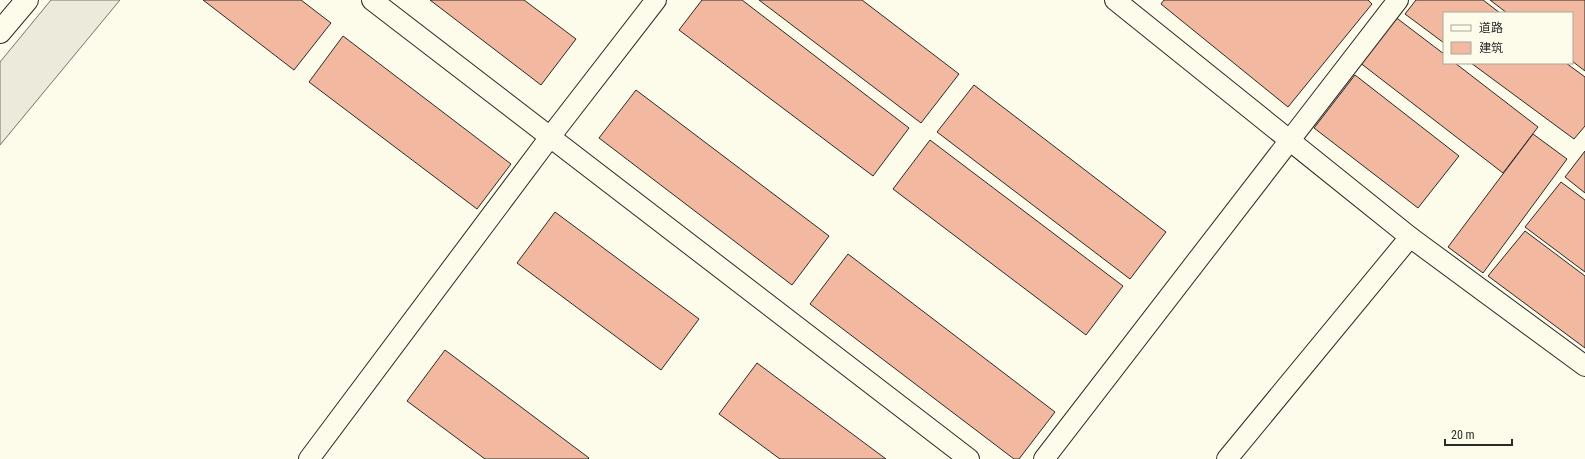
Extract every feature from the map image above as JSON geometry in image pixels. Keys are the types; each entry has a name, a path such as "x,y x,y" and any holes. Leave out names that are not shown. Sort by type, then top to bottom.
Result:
{"main road":[{"path":"0,32 27,0"}],"street":[{"path":"372,0 969,459"},
{"path":"310,459 550,137 656,0"},
{"path":"1115,0 1410,237 1585,366"},
{"path":"1044,459 1398,0"},
{"path":"1227,459 1410,237"}],"shaded area":[{"path":"51,0 120,0 0,145 0,62"}],"building":[{"path":"203,0 301,0 331,23 294,70"},
{"path":"430,0 524,0 576,39 541,85"},
{"path":"702,0 742,0 909,128 873,176 679,30"},
{"path":"759,0 862,0 959,74 921,123"},
{"path":"1164,0 1368,0 1372,4 1288,107 1161,4"},
{"path":"1416,0 1483,0 1499,12 1443,12 1443,42 1405,14"},
{"path":"1490,0 1585,0 1585,71 1573,62 1573,12 1506,12"},
{"path":"1394,16 1443,53 1443,64 1456,64 1538,127 1503,173 1359,62"},
{"path":"343,36 511,164 477,209 309,82"},
{"path":"1472,64 1567,64 1585,77 1585,126 1574,139"},
{"path":"1355,75 1459,156 1418,208 1314,128"},
{"path":"974,85 1166,232 1130,279 937,132"},
{"path":"636,90 829,236 792,285 599,138"},
{"path":"1533,134 1567,159 1483,273 1448,247"},
{"path":"930,140 1123,286 1086,335 893,189"},
{"path":"1585,151 1585,193 1565,177"},
{"path":"1561,182 1585,200 1585,272 1525,227"},
{"path":"555,212 699,319 661,370 517,263"},
{"path":"1525,231 1585,276 1585,348 1488,276"},
{"path":"848,254 1055,412 1019,459 1014,459 810,304"},
{"path":"445,350 589,458 485,459 407,401"},
{"path":"757,363 886,459 780,459 719,414"}]}
